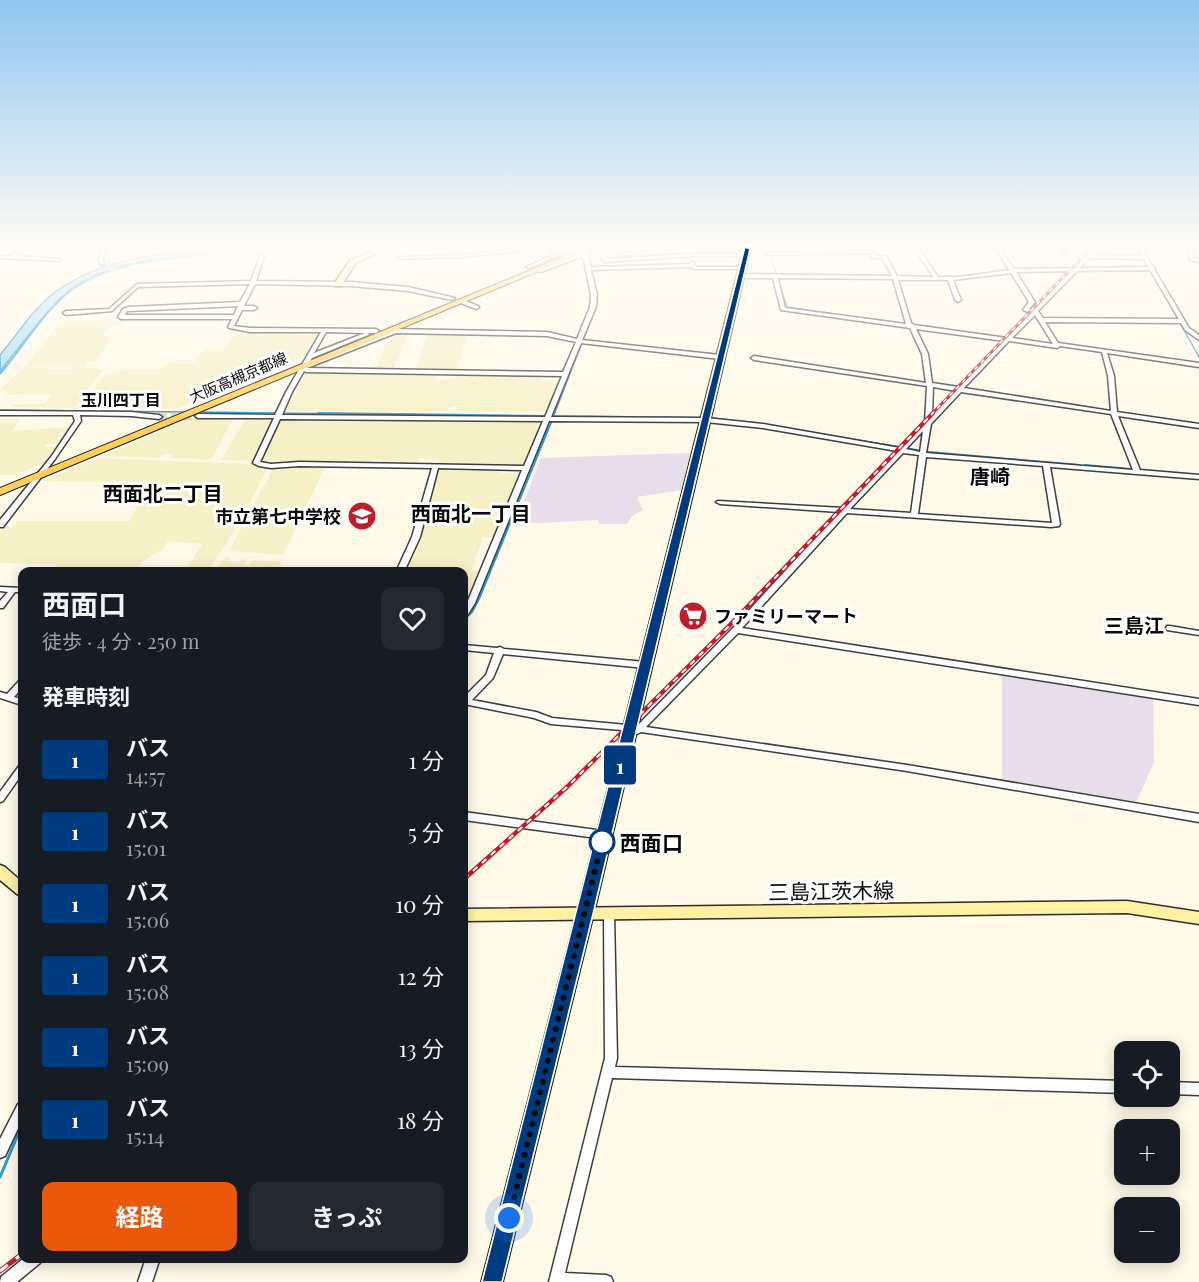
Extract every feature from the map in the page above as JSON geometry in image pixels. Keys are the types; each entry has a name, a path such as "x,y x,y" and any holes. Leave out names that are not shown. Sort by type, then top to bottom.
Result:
{"main road":[{"name":"大阪高槻京都線","path":"0,490 443,309"},
{"path":"492,1282 585,914 625,741 634,728 645,665 732,309"},
{"name":"大阪高槻京都線","path":"39,474 200,412 306,364"},
{"path":"0,871 18,887"},
{"name":"三島江茨木線","path":"468,915 1127,907 1199,918"}],"street":[{"path":"66,313 111,309"},
{"path":"139,309 125,310 121,317 234,318"},
{"path":"182,317 187,309"},
{"path":"239,309 230,325 232,327 324,332 374,331 306,364"},
{"path":"468,606 591,309"},
{"path":"783,309 1199,365"},
{"path":"905,309 910,325 925,353 930,385 928,424 914,514"},
{"path":"1027,309 1036,312 1058,345"},
{"path":"634,728 735,630 845,510 1039,309"},
{"path":"1175,309 1191,334 1199,338"},
{"path":"1042,320 1182,321"},
{"path":"306,364 396,331 547,334 562,339 720,357"},
{"path":"324,332 278,415 256,463 271,467 299,464 527,468"},
{"path":"1104,351 1111,376 1114,413 1137,472"},
{"path":"754,358 1199,426"},
{"path":"306,364 566,374"},
{"path":"200,412 245,415 706,420 764,426 922,454 1199,477"},
{"path":"0,413 159,417"},
{"path":"0,525 78,421 76,414"},
{"path":"720,502 1056,524 1046,464"},
{"path":"402,567 416,537 435,468"},
{"path":"0,589 18,590"},
{"path":"0,606 18,590"},
{"path":"1170,628 1199,633"},
{"path":"735,630 1199,702"},
{"path":"468,648 645,665"},
{"path":"468,697 490,676 500,650"},
{"path":"4,696 18,686"},
{"path":"468,702 536,715 551,721 634,728 907,768 1199,818"},
{"path":"0,799 18,774"},
{"path":"468,817 604,835"},
{"path":"606,1282 556,1280 611,1058 609,914"},
{"path":"607,1072 1114,1087"},
{"path":"1180,1088 1199,1089"},
{"path":"0,1152 18,1116"},
{"path":"6,1282 28,1263"},
{"path":"145,1282 151,1263"}],"shaded area":[{"path":"95,320 126,321 121,325 110,326 102,335 110,337 105,349 94,362 88,362 85,366 26,366 59,323 93,323"},
{"path":"238,331 319,334 309,355 176,409 82,407 105,373 119,373 122,370 158,370 170,363 193,362 205,349 224,349"},
{"path":"398,332 409,332 394,370 375,370 389,336"},
{"path":"428,332 468,334 456,371 415,370"},
{"path":"24,367 49,367 47,370 70,370 73,367 104,369 74,408 11,407 13,404 45,404 51,394 3,395 8,390 1,389"},
{"path":"306,371 438,372 436,381 455,379 457,372 541,374 541,380 560,381 546,412 457,411 457,406 450,406 448,411 286,411"},
{"path":"235,416 211,460 171,458 172,454 162,454 159,458 102,456 191,418"},
{"path":"247,416 276,418 254,461 221,460"},
{"path":"0,419 19,419 13,431 71,427 67,434 60,434 57,438 64,439 59,444 47,444 45,447 56,447 44,463 15,475 0,475"},
{"path":"281,419 542,420 525,466 437,466 439,459 420,458 418,465 381,466 382,460 370,460 368,465 273,464 259,461"},
{"path":"690,453 682,490 637,497 643,510 632,516 627,524 599,524 598,520 516,522 541,458"},
{"path":"97,458 252,464 268,468 241,521 211,567 188,567 202,544 168,541 163,549 143,561 139,567 55,567 56,564 0,563 0,532 4,527 13,527 17,521 129,521 152,482 43,481"},
{"path":"274,467 325,467 283,555 229,551"},
{"path":"437,469 501,470 501,473 522,473 496,538 483,537 472,570 481,571 472,591 468,590 468,567 405,567 420,537 427,509 435,509 436,503 430,503"},
{"path":"225,557 230,557 231,562 240,563 242,559 246,560 244,565 249,565 253,560 282,562 279,567 218,567"},
{"path":"1002,674 1153,697 1154,762 1136,803 1002,779"}],"water":[{"path":"37,309 51,309 0,371 0,355"}],"waterway":[{"path":"0,374 52,309"},
{"path":"799,309 896,323"},
{"path":"1172,309 1199,357"},
{"path":"554,415 593,314"},
{"path":"0,410 186,412"},
{"path":"197,412 444,415"},
{"path":"318,413 702,418"},
{"path":"710,418 755,423 929,452 1079,465"},
{"path":"468,616 479,599 552,420"},
{"path":"1085,465 1199,475"},
{"path":"0,1177 18,1134"}],"tunnel":[{"path":"159,417 198,416"}],"railway":[{"path":"931,415 1033,309"},
{"path":"468,875 567,787 727,628 933,413"},
{"path":"0,1271 18,1257"}],"bus line":[{"name":"1","path":"492,1282 542,1089 625,741 732,309"}],"place":[{"name":"市立第七中学校","path":"362,516"},
{"name":"ファミリーマート","path":"693,616"},
{"name":"西面口","path":"602,842"}],"district":[{"name":"玉川四丁目","path":"121,399"},
{"name":"唐崎","path":"990,475"},
{"name":"西面北二丁目","path":"163,492"},
{"name":"西面北一丁目","path":"471,512"},
{"name":"三島江","path":"1134,624"}],"route":[{"path":"509,1218 602,842"}]}
